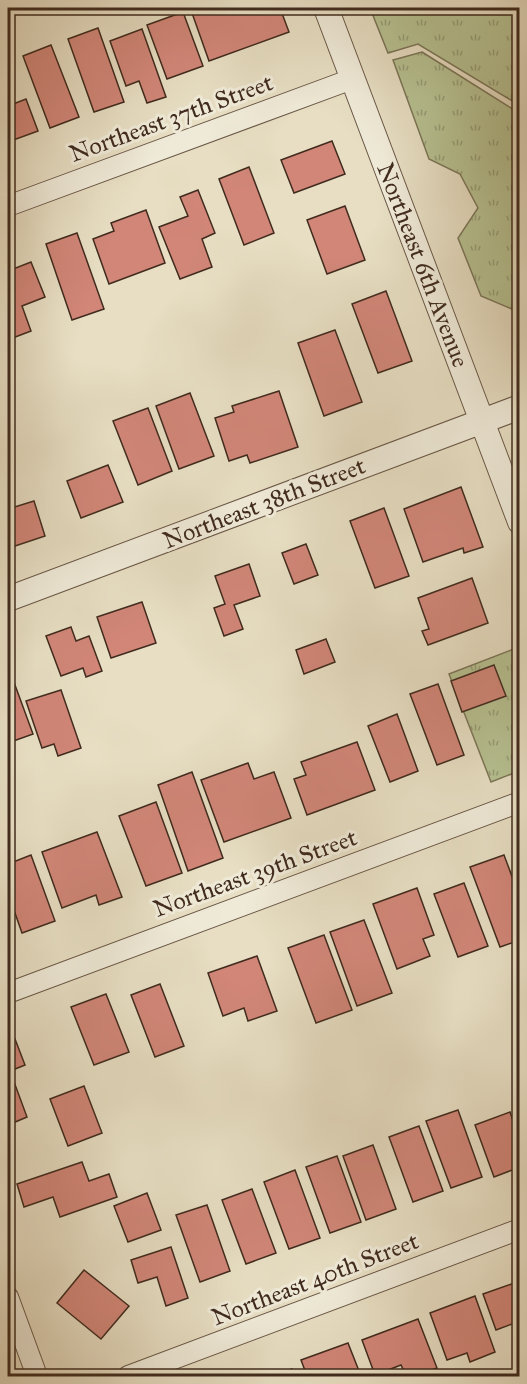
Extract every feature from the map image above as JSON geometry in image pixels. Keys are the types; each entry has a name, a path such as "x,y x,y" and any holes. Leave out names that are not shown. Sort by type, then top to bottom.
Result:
{"street":[{"name":"Northeast 6th Avenue","path":"326,8 519,522"},
{"name":"Northeast 37th Street","path":"8,206 352,79"},
{"name":"Northeast 38th Street","path":"8,599 519,407"},
{"name":"Northeast 39th Street","path":"8,993 519,802"},
{"name":"Northeast 40th Street","path":"128,1377 519,1229"},
{"path":"8,1297 37,1377"}],"green space":[{"path":"370,8 519,8 519,105 418,44 388,53"},
{"path":"422,52 519,113 519,312 481,296 458,238 478,208 460,174 429,159 393,60"},
{"path":"519,647 519,771 491,782 449,674"}],"building":[{"path":"207,8 246,8 247,11 256,8 280,8 289,32 209,61 192,13"},
{"path":"183,12 203,66 167,79 147,25"},
{"path":"98,28 124,102 94,112 68,39"},
{"path":"142,29 166,97 147,103 139,81 126,86 110,41"},
{"path":"51,45 79,117 50,128 23,56"},
{"path":"26,99 38,131 8,142 8,106"},
{"path":"332,141 345,174 294,193 281,160"},
{"path":"249,167 274,233 244,245 219,179"},
{"path":"198,190 215,233 202,239 212,267 180,279 159,227 188,216 180,197"},
{"path":"345,206 365,260 327,274 307,220"},
{"path":"146,210 165,263 109,284 93,239 114,231 111,223"},
{"path":"77,233 104,309 72,320 46,244"},
{"path":"31,262 45,297 22,306 31,331 10,339 8,271"},
{"path":"386,291 412,361 378,373 352,304"},
{"path":"335,330 362,402 324,416 298,343"},
{"path":"279,391 298,447 250,463 247,455 229,461 215,418 234,412 232,406"},
{"path":"190,393 214,456 179,469 156,406"},
{"path":"148,408 172,471 138,485 113,421"},
{"path":"108,465 123,502 81,518 67,481"},
{"path":"461,487 483,547 464,553 463,548 423,562 404,509"},
{"path":"34,501 45,536 12,547 8,533 8,509"},
{"path":"384,508 409,576 375,588 350,521"},
{"path":"306,544 318,575 294,584 282,553"},
{"path":"249,564 260,596 234,605 243,629 224,636 214,608 225,604 215,576"},
{"path":"472,578 488,623 428,645 422,631 429,629 418,598"},
{"path":"142,602 156,643 111,658 97,617"},
{"path":"71,627 76,641 89,636 102,671 86,677 83,668 61,676 46,636"},
{"path":"326,639 335,662 304,674 296,650"},
{"path":"494,665 506,696 462,712 451,681"},
{"path":"8,666 33,734 8,743"},
{"path":"438,684 464,755 437,765 410,694"},
{"path":"61,690 81,748 58,756 54,744 42,748 26,701"},
{"path":"397,714 418,771 390,782 368,726"},
{"path":"357,742 375,790 307,815 294,779 306,775 301,762"},
{"path":"248,763 254,779 274,772 291,818 224,842 201,780"},
{"path":"192,772 223,858 188,871 158,785"},
{"path":"156,802 182,873 146,886 119,816"},
{"path":"97,832 122,897 99,905 96,895 62,908 42,852"},
{"path":"31,855 55,921 22,933 8,893 8,864"},
{"path":"504,855 520,898 520,940 500,947 470,867"},
{"path":"464,883 488,946 458,957 434,894"},
{"path":"417,888 434,935 423,939 430,956 397,969 373,904"},
{"path":"364,920 392,993 357,1006 330,932"},
{"path":"324,935 352,1010 316,1023 288,948"},
{"path":"257,956 277,1011 248,1021 244,1008 223,1016 208,973"},
{"path":"160,984 184,1046 155,1057 131,995"},
{"path":"106,994 129,1052 94,1065 71,1007"},
{"path":"15,1039 25,1065 10,1071 27,1117 8,1125 8,1041"},
{"path":"84,1086 102,1133 68,1146 50,1099"},
{"path":"458,1110 482,1177 451,1188 426,1121"},
{"path":"510,1112 514,1124 520,1121 520,1167 494,1177 475,1125"},
{"path":"419,1126 443,1191 413,1202 389,1137"},
{"path":"373,1145 396,1209 366,1220 343,1156"},
{"path":"337,1156 361,1222 330,1233 306,1167"},
{"path":"82,1162 89,1181 109,1174 117,1197 60,1217 53,1197 24,1207 17,1184"},
{"path":"295,1170 320,1238 289,1249 264,1182"},
{"path":"252,1189 276,1253 246,1264 222,1200"},
{"path":"147,1193 161,1230 128,1242 114,1206"},
{"path":"207,1205 230,1271 200,1282 176,1215"},
{"path":"171,1247 188,1298 166,1306 157,1277 138,1283 131,1260"},
{"path":"84,1270 129,1306 101,1339 57,1303"},
{"path":"520,1281 520,1321 496,1330 483,1294"},
{"path":"475,1296 495,1352 470,1362 467,1353 447,1360 430,1313"},
{"path":"418,1319 437,1368 416,1376 406,1376 401,1365 375,1375 362,1340"},
{"path":"348,1343 361,1376 307,1376 301,1360"},
{"path":"292,1369 295,1376 273,1376"}]}
